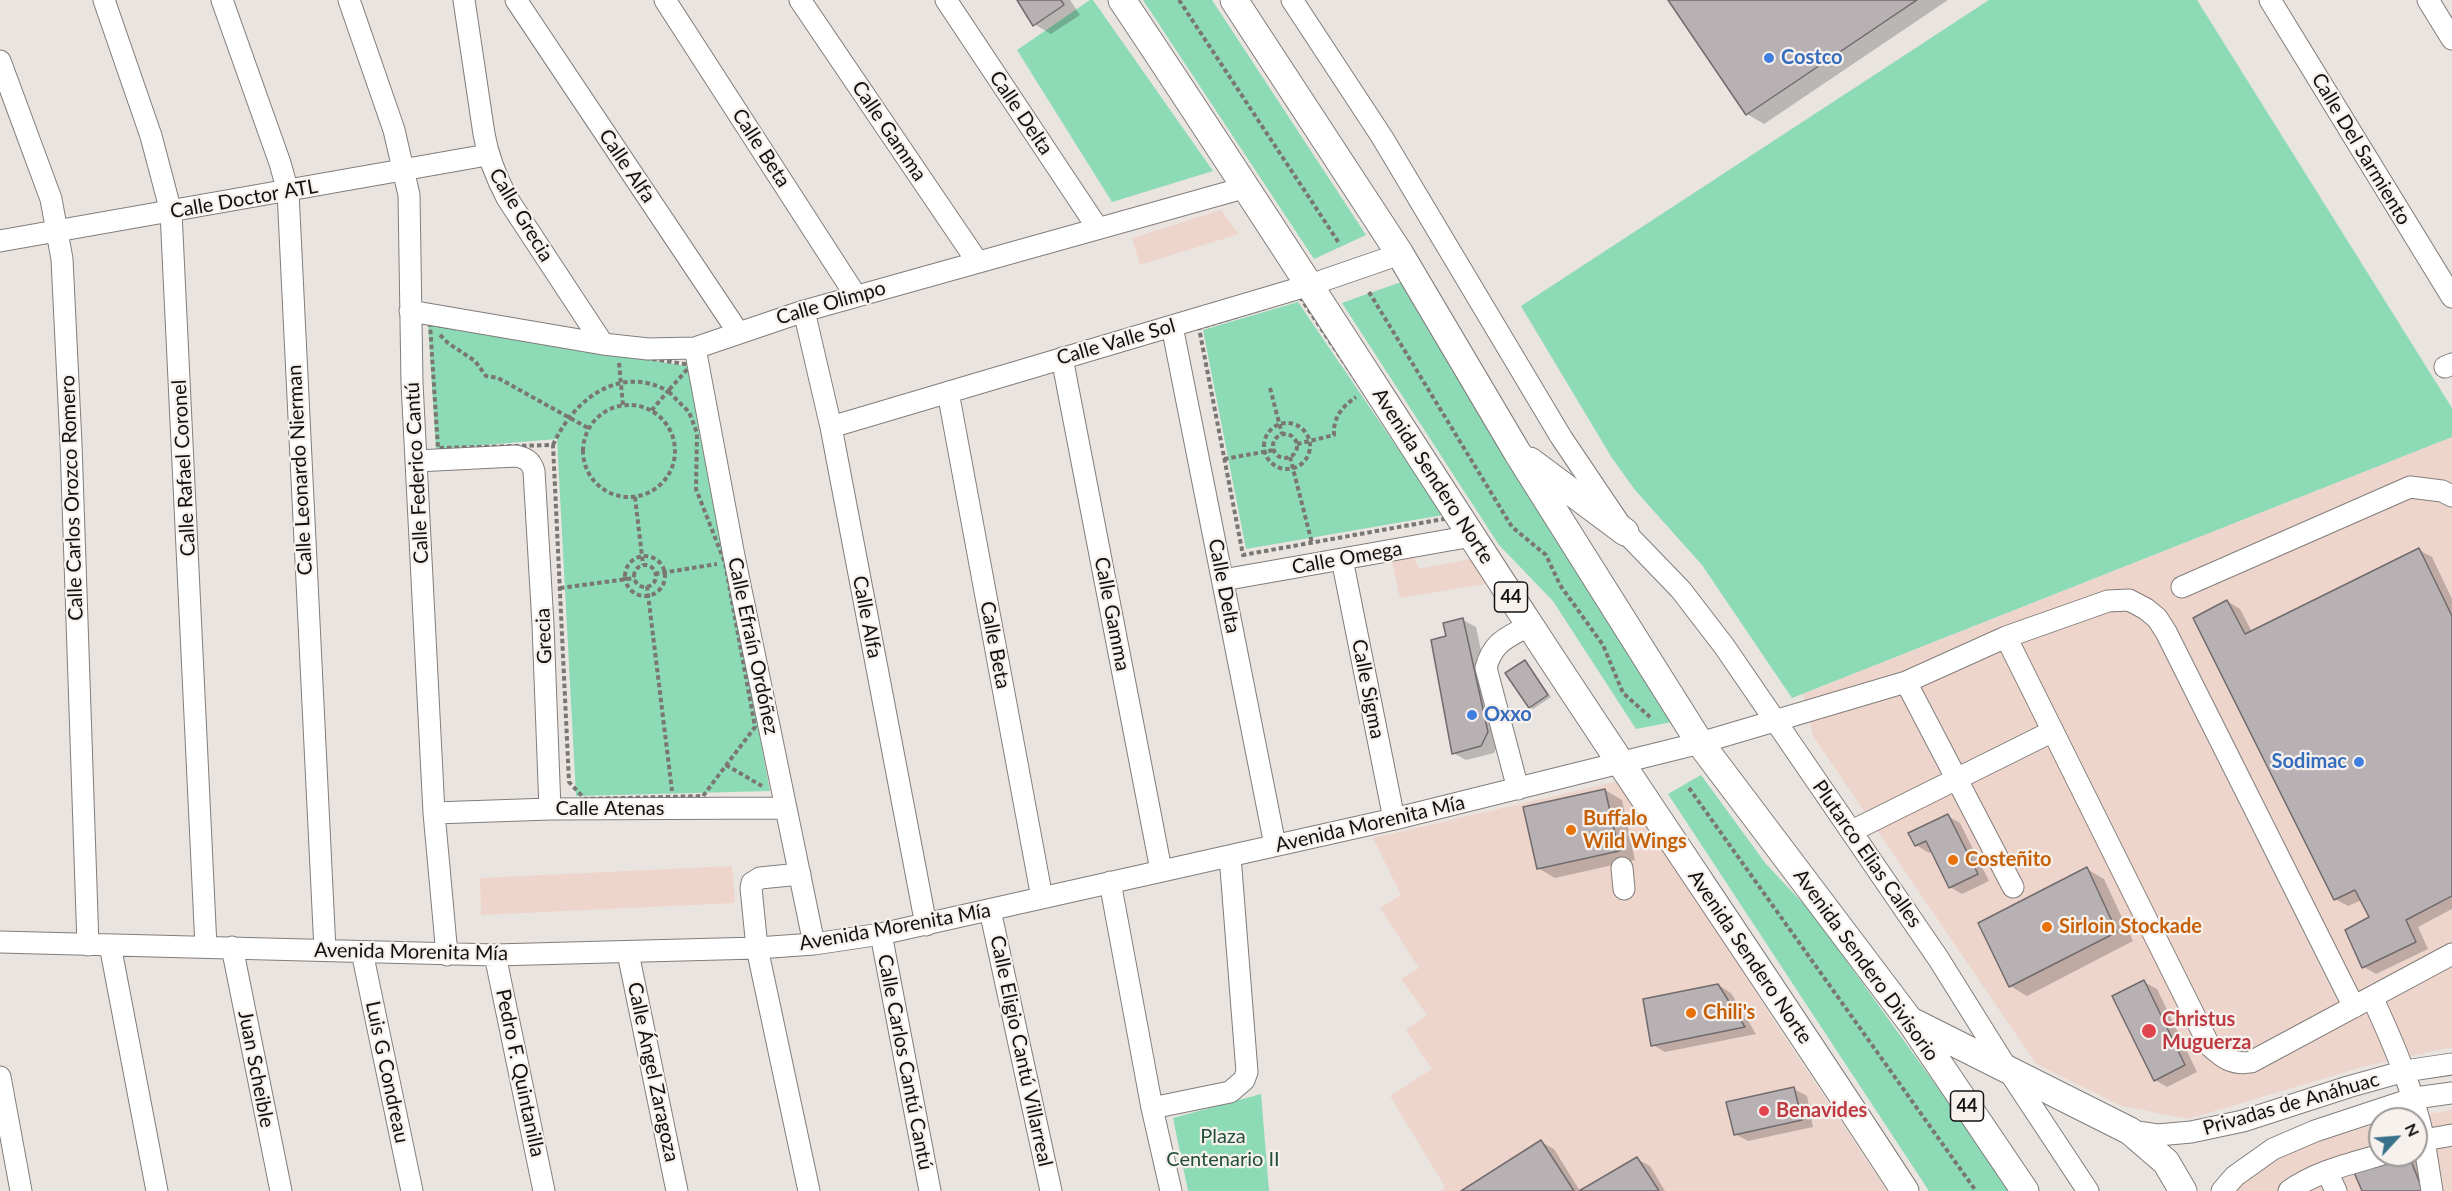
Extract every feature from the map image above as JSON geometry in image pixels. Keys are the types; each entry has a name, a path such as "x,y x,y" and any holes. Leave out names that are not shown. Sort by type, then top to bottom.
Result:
{"main road":[{"name":"Avenida Sendero Norte","path":"1122,0 1247,186 1530,626 1801,1031 1905,1191"},
{"name":"44","path":"1234,0 1400,254 1517,452 1700,743"},
{"path":"1517,452 1625,532"},
{"name":"Avenida Sendero Divisorio","path":"1700,743 1910,1021 2025,1191"},
{"path":"1910,1021 2130,1131 2166,1162 2183,1191"}],"street":[{"name":"Calle Rafael Coronel","path":"104,0 151,136 171,212 206,947"},
{"name":"Calle Leonardo Nierman","path":"222,0 277,154 288,192 325,950"},
{"name":"Calle Federico Cantú","path":"348,0 394,130 404,171 411,219 410,310 416,460 434,813 447,955"},
{"name":"Calle Grecia","path":"464,0 488,155 507,198 610,349"},
{"name":"Calle Alfa","path":"516,0 738,332"},
{"name":"Calle Beta","path":"665,0 856,296"},
{"name":"Calle Gamma","path":"800,0 977,261"},
{"name":"Calle Delta","path":"946,0 1097,227"},
{"path":"1292,0 1382,137 1561,437 1625,532"},
{"name":"Calle Del Sarmiento","path":"2270,0 2452,297"},
{"path":"2428,0 2452,39"},
{"name":"Calle Carlos Orozco Romero","path":"0,61 51,199 62,259 71,444 88,945"},
{"name":"Calle Doctor ATL","path":"0,241 488,155"},
{"name":"Calle Olimpo","path":"410,310 610,349 695,348 804,311 1247,186"},
{"name":"Calle Valle Sol","path":"831,427 1310,285 1400,254"},
{"name":"Calle Alfa","path":"804,311 831,427 926,925"},
{"name":"Calle Delta","path":"1172,326 1275,845"},
{"name":"Calle Efraín Ordóñez","path":"695,348 734,556 814,944"},
{"name":"Calle Gamma","path":"1062,358 1161,870"},
{"name":"Calle Beta","path":"948,392 1042,898"},
{"name":"Grecia","path":"416,460 516,456 525,458 531,463 537,480 550,809"},
{"path":"2182,587 2410,487 2442,491 2452,496"},
{"name":"Plutarco Elias Calles","path":"1625,532 1681,590 1724,646 1938,958 2088,1191"},
{"name":"Calle Omega","path":"1222,579 1472,536"},
{"name":"Calle Sigma","path":"1342,559 1394,819"},
{"name":"Avenida Morenita Mía","path":"0,942 495,956 757,948 814,944 881,934 1394,819 1700,743 1906,682 2006,637 2108,601 2129,600 2157,618 2363,1002 2405,1071 2416,1107"},
{"path":"1518,789 1486,668 1490,652 1500,641 1530,626"},
{"path":"2006,637 2209,1045 2224,1059 2237,1064 2251,1062 2452,954"},
{"path":"1906,682 2013,887"},
{"path":"1852,831 2053,731"},
{"name":"Calle Atenas","path":"434,813 550,809 786,808"},
{"path":"1152,1107 1230,1092 1244,1080 1247,1072 1230,856"},
{"path":"1622,868 1624,889"},
{"path":"800,874 760,878 752,883 757,948 809,1191"},
{"path":"1110,882 1152,1107 1171,1191"},
{"name":"Calle Eligio Cantú Villarreal","path":"990,910 1052,1191"},
{"name":"Calle Carlos Cantú Cantú","path":"881,934 930,1191"},
{"path":"110,945 157,1191"},
{"name":"Juan Scheible","path":"232,947 281,1191"},
{"name":"Luis G Condreau","path":"362,952 412,1191"},
{"name":"Calle Ángel Zaragoza","path":"628,953 677,1191"},
{"name":"Pedro F. Quintanilla","path":"495,956 544,1191"},
{"name":"Privadas de Anáhuac","path":"2130,1131 2158,1135 2191,1132 2243,1121 2348,1086 2405,1071 2452,1064"},
{"path":"0,1077 21,1191"},
{"name":"Privadas de Anáhuac","path":"2222,1191 2235,1176 2273,1149 2315,1131 2415,1098 2452,1093"},
{"path":"2428,1140 2452,1136"},
{"path":"2289,1191 2327,1172 2368,1159"},
{"name":"Avenida Morenita Mía","path":"2426,1167 2432,1191"},
{"path":"2327,1172 2336,1191"}],"path":[{"path":"1179,0 1339,243"},
{"path":"1369,292 1512,527 1546,555 1560,585 1603,645 1623,693 1650,717"},
{"path":"1300,297 1364,391 1449,518 1243,555 1199,328 1300,297"},
{"path":"430,324 610,349 691,365 651,411"},
{"path":"430,324 448,343 475,361 486,376 498,378 588,428"},
{"path":"430,324 438,448 554,445"},
{"path":"610,349 620,382 623,405"},
{"path":"620,382 646,383 668,391 689,412 697,433 696,489 725,563 755,727 703,796 585,799 569,782 554,445 569,418 586,398 620,382"},
{"path":"1270,388 1282,434"},
{"path":"1297,444 1334,435 1333,421 1364,391"},
{"path":"623,405 633,405 661,417 670,430 675,445 674,460 669,475 659,487 646,495 615,496 601,489 591,479 584,465 582,450 592,421 604,411 623,405"},
{"path":"1279,424 1296,425 1303,429 1310,442 1308,458 1293,469 1279,469 1272,465 1263,451 1265,436 1269,430 1279,424"},
{"path":"1282,434 1290,434 1297,444 1296,451 1290,457 1282,458 1274,450 1275,439 1282,434"},
{"path":"1224,459 1274,450"},
{"path":"1290,457 1312,543"},
{"path":"635,497 643,566"},
{"path":"642,556 656,559 664,573 661,588 647,595 633,591 625,580 627,566 631,561 642,556"},
{"path":"655,574 725,563"},
{"path":"643,566 652,567 655,574 655,580 647,586 640,585 635,578 636,570 643,566"},
{"path":"560,588 635,578"},
{"path":"647,586 673,796"},
{"path":"726,765 770,791"},
{"path":"1689,788 1976,1191"}],"shaded area":[{"path":"1221,210 1239,234 1140,265 1132,238"},
{"path":"2452,437 2452,1047 2362,1067 2188,1119 2121,1106 2036,1064 1813,736 1803,694"},
{"path":"1413,553 1419,569 1475,558 1492,583 1400,598 1391,558"},
{"path":"1623,780 1774,1021 1887,1191 1440,1191 1445,1187 1390,1096 1432,1069 1406,1030 1427,1015 1401,979 1419,968 1380,908 1401,895 1373,838"},
{"path":"732,866 735,903 481,915 480,878"},
{"path":"2452,1110 2452,1191 2234,1191 2241,1182 2287,1151 2368,1127 2368,1167 2428,1167 2428,1114"}],"green space":[{"path":"1093,0 1213,171 1112,202 1017,50"},
{"path":"1143,0 1212,0 1366,235 1314,259"},
{"path":"1989,0 2197,0 2452,408 2452,437 1792,698 1702,565 1635,490 1612,458 1521,306"},
{"path":"1401,282 1677,721 1636,729 1553,601 1499,545 1342,303"},
{"path":"1298,302 1443,515 1246,549 1203,330"},
{"path":"428,322 691,367 770,791 576,796 557,439 436,449"},
{"path":"1701,775 1766,864 1812,913 2012,1191 1929,1191 1668,794"},
{"name":"Plaza Centenario II","path":"1261,1094 1269,1191 1188,1191 1173,1118"}],"building":[{"path":"1017,0 1061,0 1064,5 1033,26"},
{"name":"Costco","path":"1668,0 1917,0 1746,115"},
{"name":"Sodimac","path":"2419,548 2452,616 2452,896 2406,920 2416,942 2362,968 2345,930 2369,917 2355,890 2334,900 2193,618 2227,600 2245,634"},
{"path":"1463,618 1488,732 1481,746 1452,754 1431,640 1446,636 1443,623"},
{"name":"Oxxo","path":"1525,660 1548,695 1529,708 1505,673"},
{"name":"Buffalo Wild Wings","path":"1605,789 1619,851 1537,869 1523,807"},
{"name":"Costeñito","path":"1948,814 1978,874 1949,888 1926,841 1915,846 1908,833"},
{"name":"Sirloin Stockade","path":"2087,867 2117,932 2009,987 1978,923"},
{"name":"Christus Muguerza","path":"2144,980 2185,1065 2154,1081 2112,996"},
{"name":"Chili's","path":"1718,984 1745,1027 1651,1046 1643,999"},
{"name":"Benavides","path":"1794,1087 1802,1120 1734,1135 1726,1102"},
{"path":"1541,1140 1574,1191 1461,1191"},
{"path":"1637,1157 1659,1191 1579,1191"},
{"path":"2368,1166 2413,1167 2423,1191 2362,1191 2353,1170"}],"place":[{"name":"Costco","path":"1769,58"},
{"name":"Oxxo","path":"1472,715"},
{"name":"Sodimac","path":"2359,762"},
{"name":"Buffalo Wild Wings","path":"1571,830"},
{"name":"Costeñito","path":"1953,860"},
{"name":"Sirloin Stockade","path":"2047,927"},
{"name":"Chili's","path":"1691,1013"},
{"name":"Christus Muguerza","path":"2149,1031"},
{"name":"Benavides","path":"1764,1111"}]}
